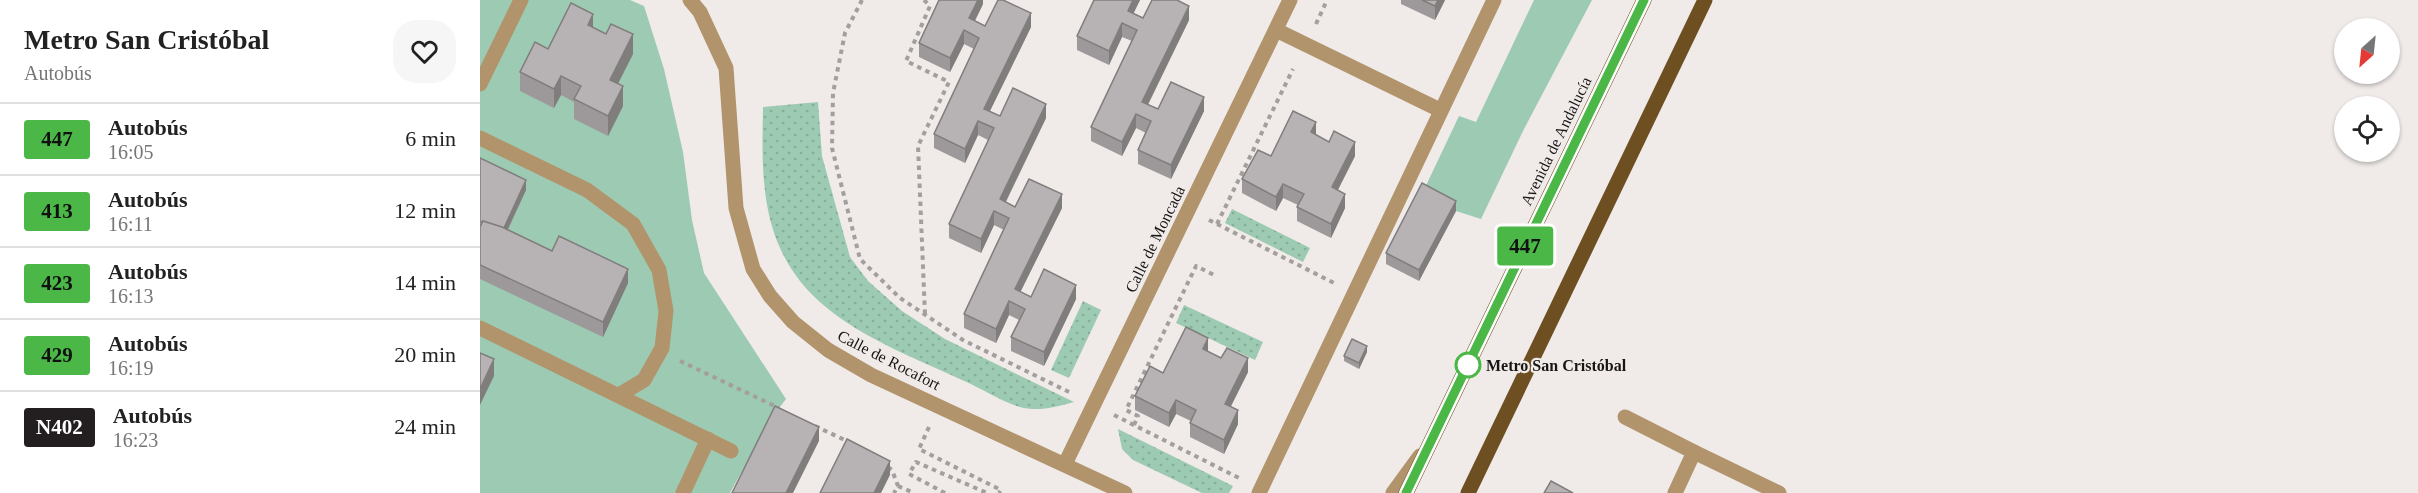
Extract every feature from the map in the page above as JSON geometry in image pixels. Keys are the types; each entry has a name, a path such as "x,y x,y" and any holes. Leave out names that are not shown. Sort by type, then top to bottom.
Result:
{"main road":[{"name":"Avenida de Andalucía","path":"1406,493 1644,0"},
{"path":"1468,493 1705,0"}],"street":[{"path":"480,84 521,0"},
{"name":"Calle de Rocafort","path":"690,0 700,12 726,68 736,208 753,269 770,296 793,322 828,350 871,375 1125,493"},
{"name":"Calle de Moncada","path":"1065,464 1290,0"},
{"path":"1259,493 1494,0"},
{"path":"1276,30 1440,110"},
{"path":"480,138 587,190 633,224 659,270 666,311 662,348 644,380 619,396"},
{"path":"480,328 731,452"},
{"path":"1625,417 1779,493"},
{"path":"683,493 708,439"},
{"path":"1393,493 1430,441"},
{"path":"1675,493 1694,452"}],"path":[{"path":"862,0 845,33 833,93 832,148 860,259 900,298 963,340 1094,406"},
{"path":"924,0 930,6 906,61 949,82 918,146 925,315"},
{"path":"1313,30 1328,0"},
{"path":"1217,224 1293,69"},
{"path":"1190,210 1354,293"},
{"path":"1134,425 1138,416 1126,410 1196,266 1214,275"},
{"path":"677,359 783,410"},
{"path":"1119,417 1242,480"},
{"path":"930,425 919,449 1001,490 999,493"},
{"path":"814,426 857,446"},
{"path":"945,493 909,474 916,462 987,493"},
{"path":"884,464 892,470 898,486 915,493"},
{"path":"894,493 898,486"}],"green space":[{"path":"480,0 630,0 644,6 664,69 683,152 692,220 704,273 786,399 769,421 730,493 480,493"},
{"path":"1534,0 1592,0 1523,131 1481,219 1456,211 1422,194 1459,116 1476,122"},
{"path":"818,102 822,156 850,257 868,281 902,311 945,339 1074,402 1033,409 1005,401 863,332 840,318 800,281 785,258 771,222 764,184 763,107"},
{"path":"1232,209 1310,248 1303,262 1225,223"},
{"path":"1083,301 1101,310 1069,378 1051,370"},
{"path":"1184,305 1263,342 1255,360 1176,323"},
{"path":"1118,429 1233,486 1229,493 1202,493 1133,460 1122,449"}],"building":[{"path":"939,0 978,0 969,18 985,26 998,0 1003,0 1031,13 984,109 1000,116 1013,88 1046,104 1000,199 1015,207 1029,179 1062,194 1015,289 1031,297 1044,269 1076,285 1044,352 1011,337 1025,309 1009,301 996,329 964,314 1009,218 994,211 981,239 949,224 994,128 978,121 965,149 934,134 979,38 964,30 950,58 919,43"},
{"path":"1094,0 1133,0 1128,11 1143,18 1152,0 1177,0 1189,6 1142,102 1158,109 1171,82 1204,97 1171,165 1138,150 1151,121 1136,114 1122,142 1091,127 1137,30 1122,23 1109,51 1077,36"},
{"path":"1422,0 1438,0 1435,6"},
{"path":"571,3 593,14 588,25 606,34 611,24 633,34 610,80 623,86 608,116 574,99 581,86 561,76 554,89 520,72 535,42 548,49"},
{"path":"1293,111 1316,122 1311,132 1329,142 1334,131 1355,142 1332,187 1345,194 1331,224 1297,207 1304,194 1283,184 1276,197 1242,179 1258,150 1271,156"},
{"path":"480,158 526,180 504,228 480,222"},
{"path":"1422,183 1456,201 1419,270 1386,253"},
{"path":"483,221 502,227 552,251 559,236 628,269 603,322 480,265 480,227"},
{"path":"1186,327 1208,338 1203,349 1221,358 1227,348 1248,358 1225,404 1238,410 1224,440 1190,423 1196,410 1176,400 1169,413 1135,396 1150,366 1163,373"},
{"path":"1352,339 1367,346 1359,363 1344,356"},
{"path":"480,353 494,359 480,389"},
{"path":"775,406 819,427 786,493 732,493"},
{"path":"847,439 890,461 874,493 820,493"},
{"path":"1551,481 1573,493 1544,493"}],"bus line":[{"name":"447","path":"1406,493 1644,0"}],"place":[{"name":"Metro San Cristóbal","path":"1468,365"}]}
